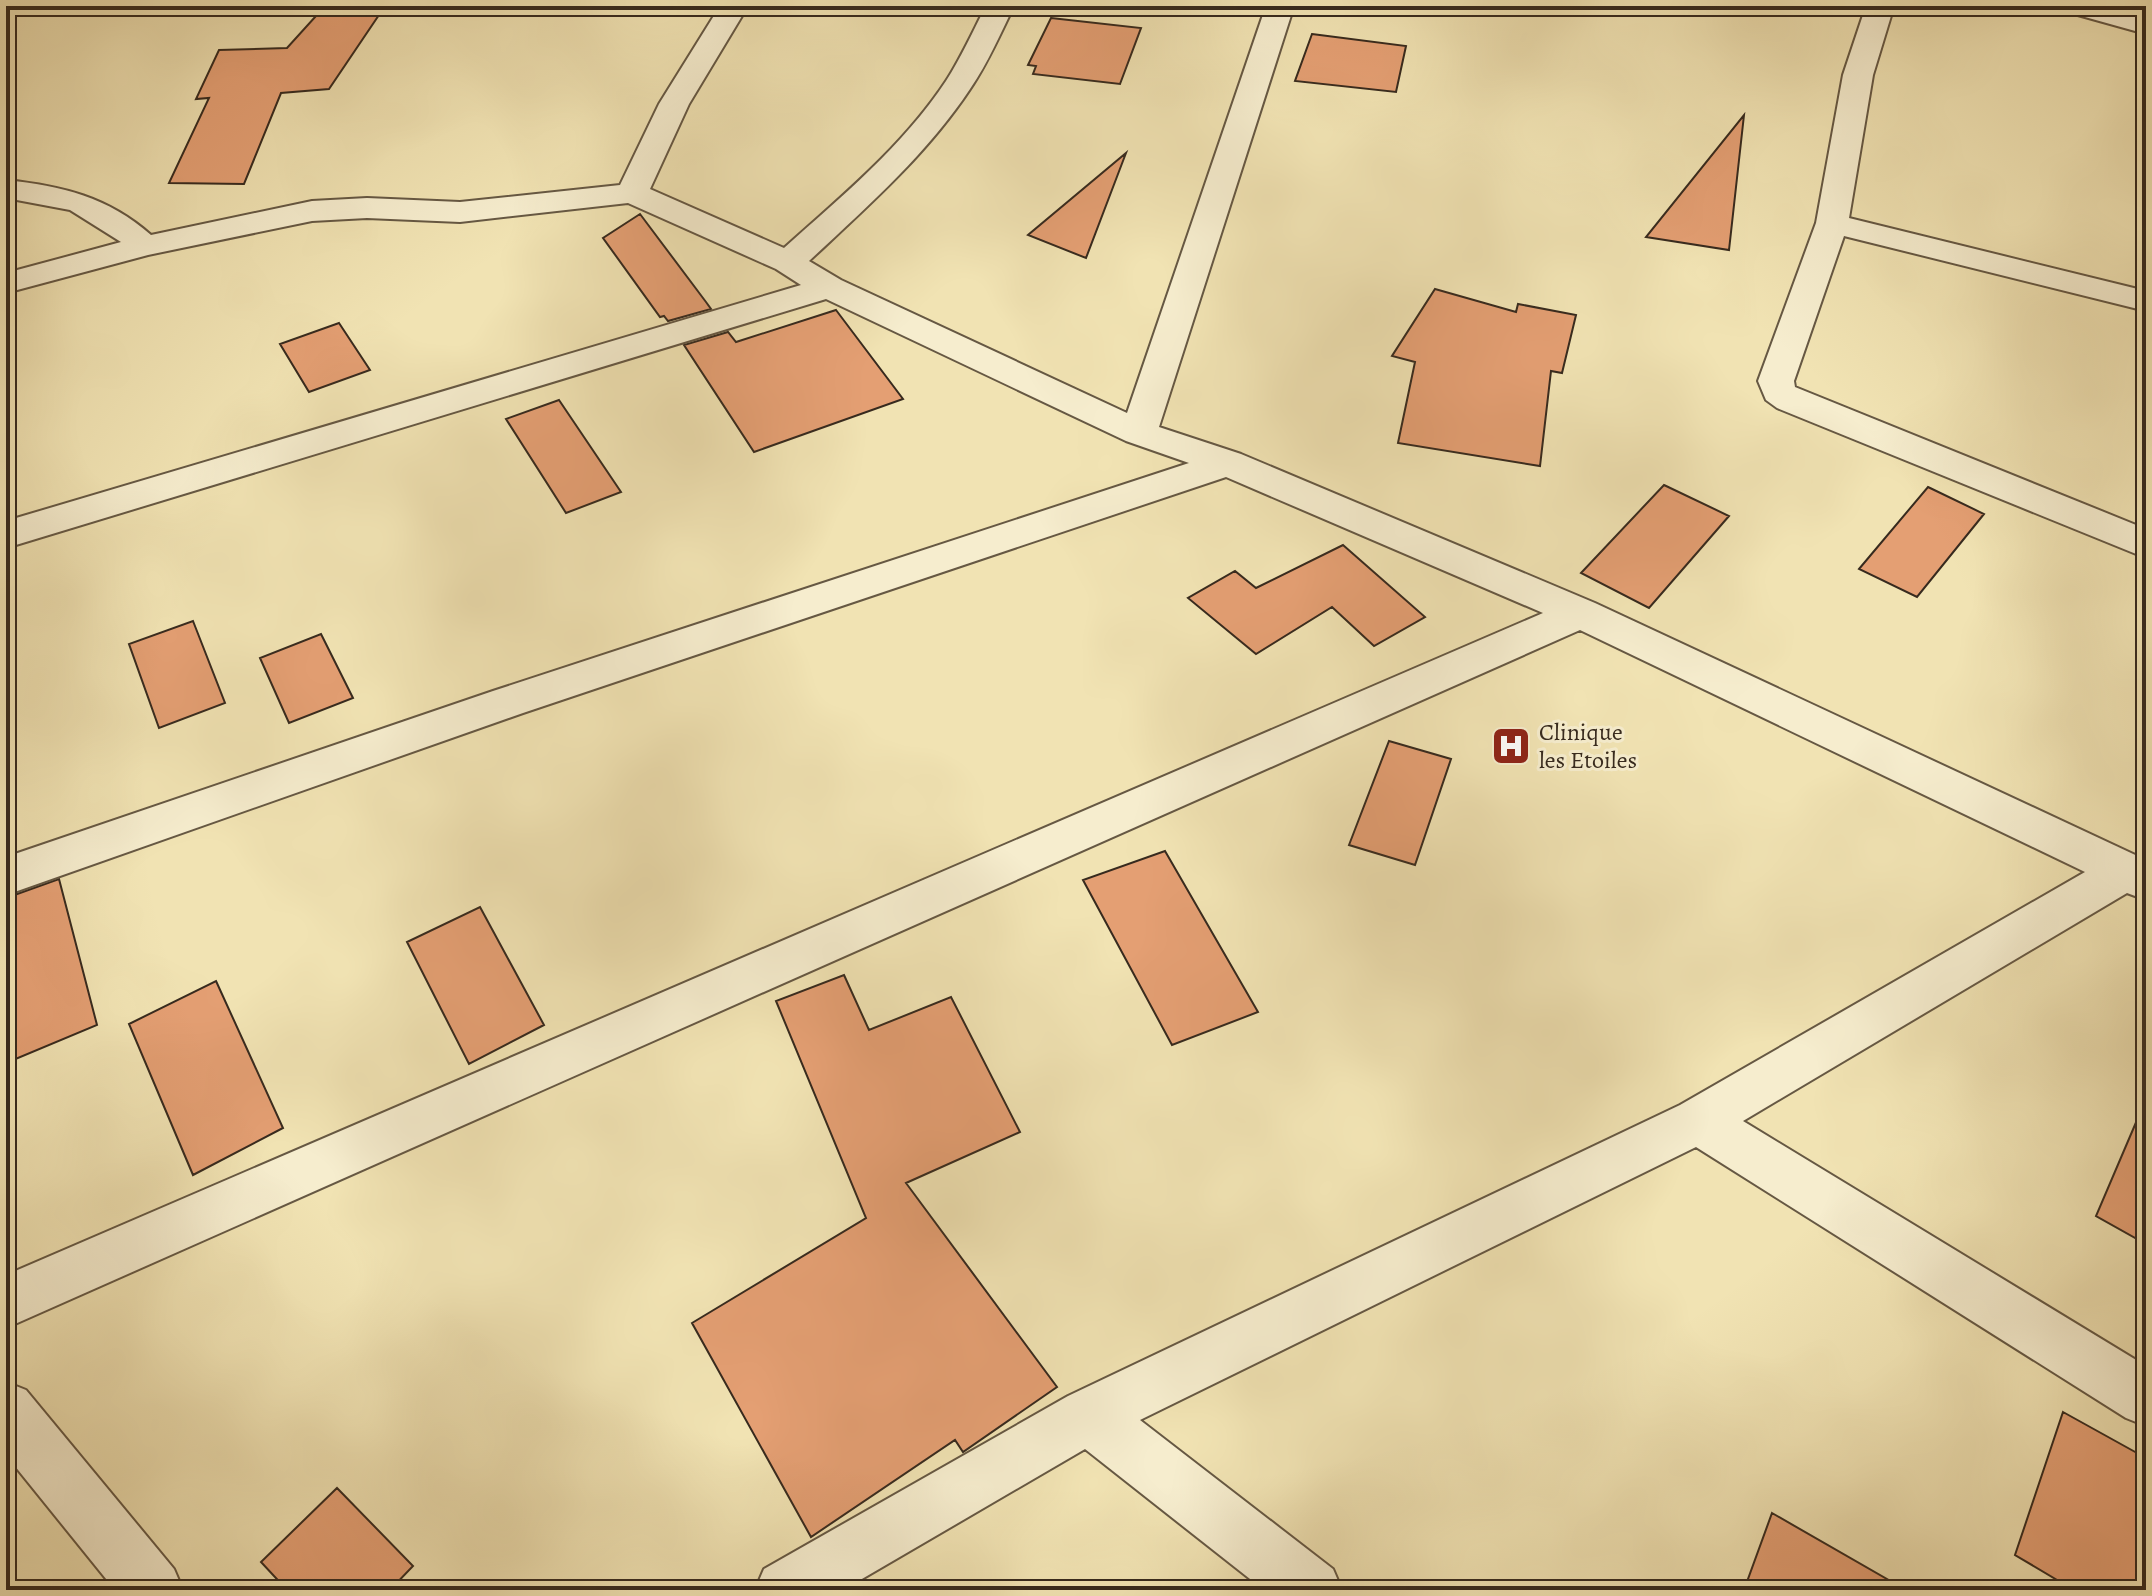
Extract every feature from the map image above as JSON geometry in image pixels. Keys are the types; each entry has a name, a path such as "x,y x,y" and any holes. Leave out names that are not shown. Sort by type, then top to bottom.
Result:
{"street":[{"path":"632,193 674,104 734,6"},
{"path":"788,262 840,215 927,124 957,87 1000,6"},
{"path":"1139,433 1280,6"},
{"path":"1880,6 1858,75 1832,223 1776,381 1779,392 1790,400 2146,544"},
{"path":"2077,6 2146,26"},
{"path":"6,189 63,195 92,206 122,226 144,246"},
{"path":"6,283 144,246 312,211 367,208 460,212 632,193 788,262 829,287 1139,433 1228,463 1581,613 2136,876"},
{"path":"1832,223 2146,301"},
{"path":"6,535 829,287"},
{"path":"6,876 508,702 1228,463"},
{"path":"6,1302 1581,613"},
{"path":"785,1590 1088,1416 1698,1121 2136,876"},
{"path":"1698,1121 2146,1398"},
{"path":"6,1410 153,1590"},
{"path":"1088,1416 1312,1590"}],"building":[{"path":"325,6 385,6 329,89 281,93 244,184 169,183 209,98 196,99 219,50 287,48"},
{"path":"1051,18 1141,28 1120,84 1033,74 1036,66 1028,65"},
{"path":"1312,34 1406,46 1396,92 1295,81"},
{"path":"1744,115 1729,250 1646,237"},
{"path":"1126,153 1086,258 1028,235"},
{"path":"640,214 711,309 668,321 664,316 660,317 603,238"},
{"path":"1435,289 1516,312 1518,304 1576,315 1562,373 1551,371 1540,466 1398,443 1415,362 1392,356"},
{"path":"836,310 903,399 754,452 684,345 728,332 736,342"},
{"path":"339,323 370,370 309,392 280,344"},
{"path":"559,400 621,492 566,513 506,419"},
{"path":"1664,485 1729,516 1649,608 1581,573"},
{"path":"1928,487 1984,514 1917,597 1859,569"},
{"path":"1343,545 1425,617 1374,646 1332,607 1256,654 1188,598 1235,571 1256,588"},
{"path":"193,621 225,703 159,728 129,644"},
{"path":"321,634 353,698 289,723 260,658"},
{"path":"1389,741 1451,759 1415,865 1349,845"},
{"path":"1165,851 1258,1012 1172,1045 1083,880"},
{"path":"59,879 97,1025 6,1063 6,898"},
{"path":"480,907 544,1025 469,1064 407,942"},
{"path":"844,975 869,1030 951,997 1020,1132 906,1183 1057,1387 963,1452 955,1440 811,1537 692,1323 866,1218 776,1001"},
{"path":"216,981 283,1128 193,1175 129,1024"},
{"path":"2146,1099 2146,1244 2096,1216"},
{"path":"2063,1412 2146,1458 2146,1567 2139,1590 2074,1590 2015,1555"},
{"path":"337,1488 413,1566 390,1590 287,1590 261,1562"},
{"path":"1772,1513 1906,1590 1744,1590"}],"place":[{"name":"Clinique les Etoiles","path":"1511,746"}]}
